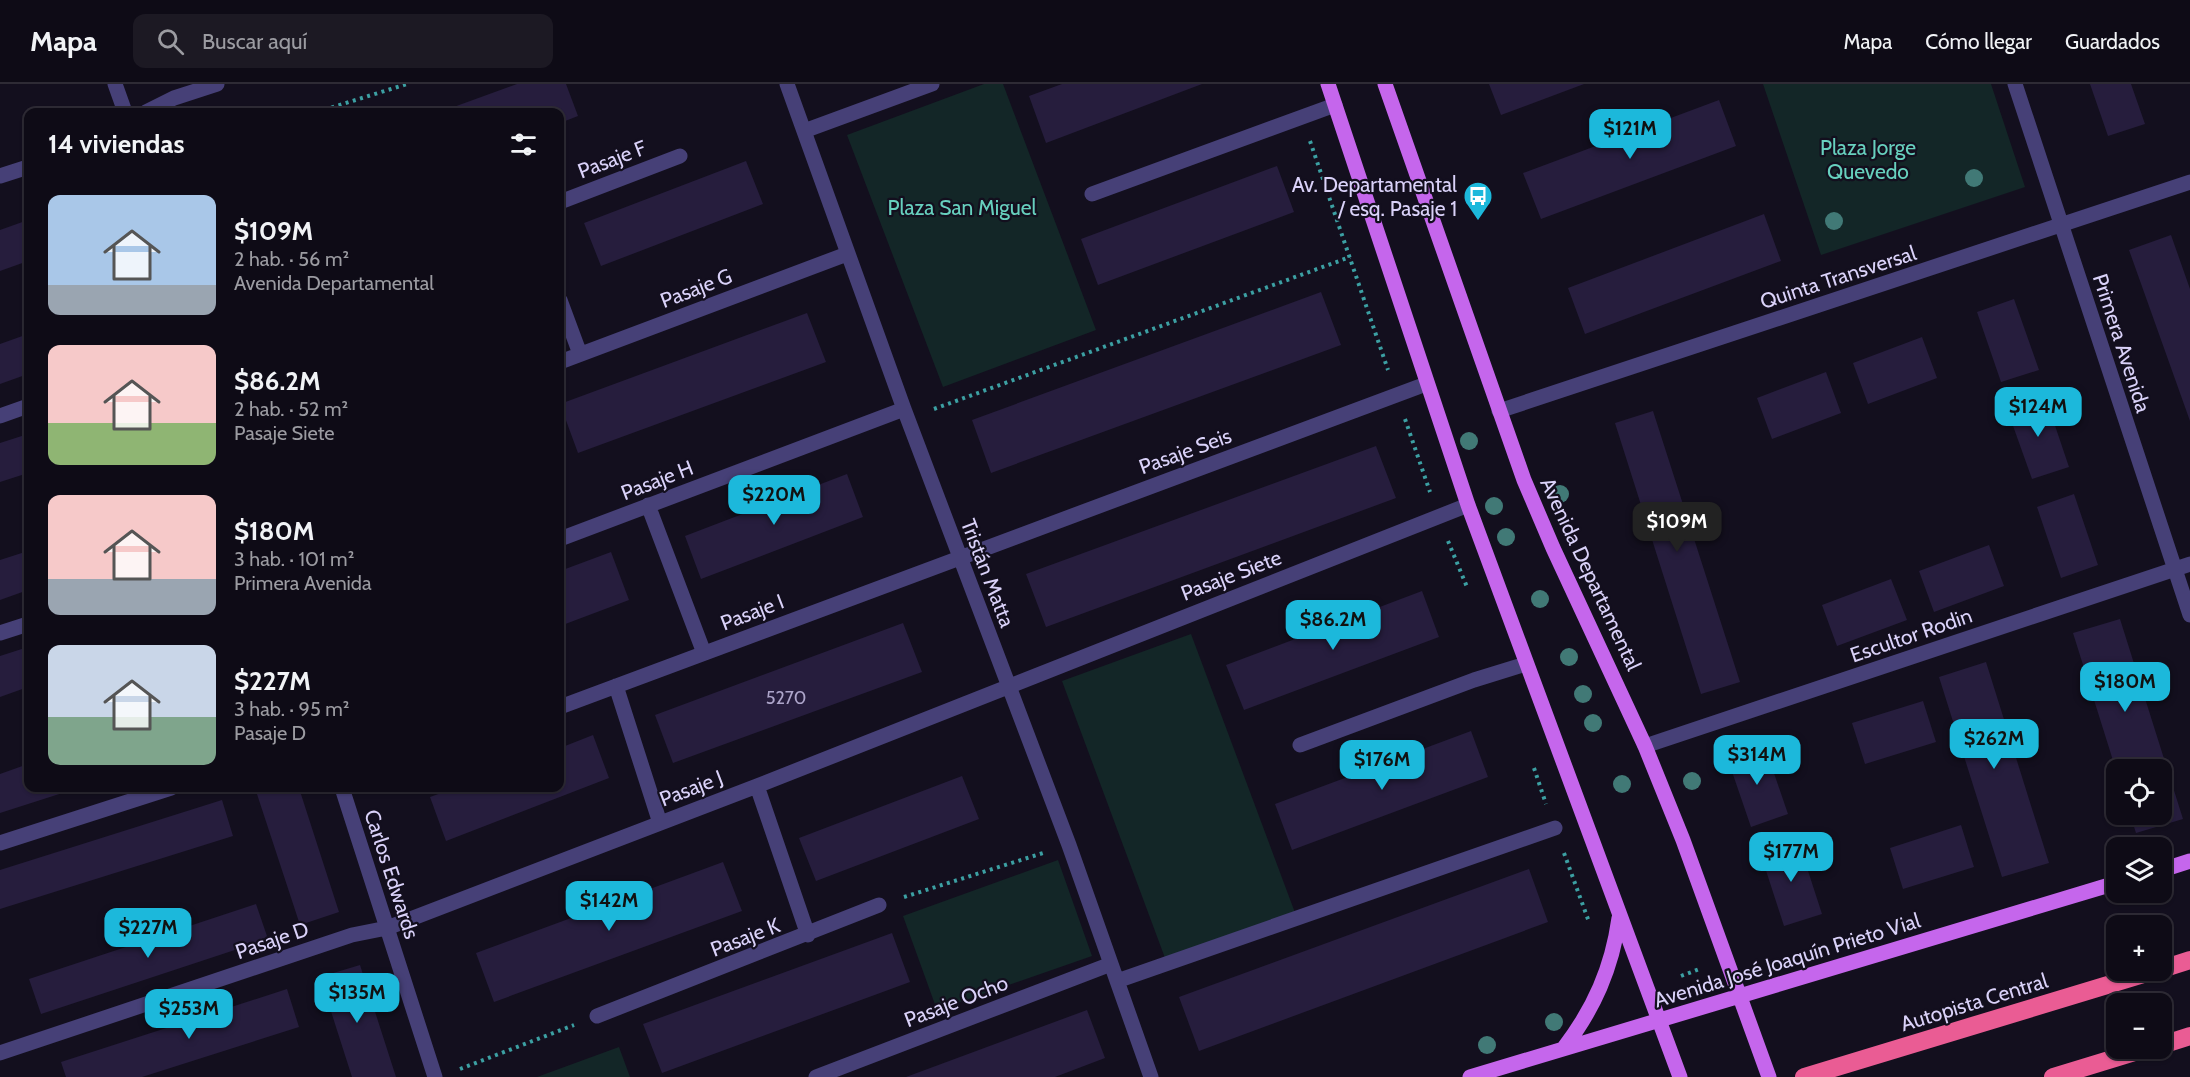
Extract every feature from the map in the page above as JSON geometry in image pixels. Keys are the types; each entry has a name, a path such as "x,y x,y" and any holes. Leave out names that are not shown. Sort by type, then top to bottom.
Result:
{"highway":[{"path":"2172,966 2190,960"},
{"name":"Autopista Central","path":"1804,1077 2121,981"},
{"path":"2172,1042 2190,1036"},
{"path":"2053,1077 2112,1059"}],"main road":[{"path":"1328,84 1468,505 1679,1075"},
{"name":"Avenida Departamental","path":"1385,84 1499,411 1552,548 1646,746 1683,840 1769,1077"},
{"path":"2172,867 2190,861"},
{"name":"Avenida José Joaquín Prieto Vial","path":"1470,1077 2106,886"},
{"path":"1563,1049 1588,1014 1598,994 1611,960 1619,915"}],"street":[{"path":"115,84 124,108"},
{"path":"154,108 174,98 218,84"},
{"name":"Tristán Matta","path":"788,84 905,414 1069,845 1151,1077"},
{"path":"804,131 932,84"},
{"name":"Primera Avenida","path":"2015,84 2190,615"},
{"path":"1092,194 1335,105"},
{"name":"Pasaje F","path":"564,200 680,156"},
{"path":"0,176 24,168"},
{"name":"Quinta Transversal","path":"1499,411 2190,182"},
{"name":"Pasaje G","path":"564,360 848,254"},
{"path":"564,311 580,354"},
{"name":"Pasaje Seis","path":"959,557 1426,384"},
{"path":"0,416 24,407"},
{"name":"Pasaje H","path":"564,537 648,505 905,414"},
{"path":"648,505 704,653"},
{"name":"Pasaje Siete","path":"1009,684 1468,505"},
{"name":"Pasaje I","path":"564,706 959,557"},
{"name":"Escultor Rodin","path":"1646,746 2190,564"},
{"path":"0,633 24,625"},
{"path":"1300,745 1474,680 1526,664"},
{"name":"Pasaje J","path":"387,928 757,786 1009,684"},
{"path":"616,686 660,823"},
{"path":"757,786 808,935"},
{"path":"0,843 159,792"},
{"name":"Carlos Edwards","path":"344,792 387,928 442,1075"},
{"path":"1117,981 1555,828"},
{"name":"Pasaje K","path":"597,1016 808,935 879,905"},
{"name":"Pasaje D","path":"0,1053 352,935 387,928"},
{"name":"Pasaje Ocho","path":"816,1077 1111,964"}],"path":[{"path":"330,108 407,84"},
{"path":"905,414 1350,257"},
{"path":"879,905 1069,845"},
{"path":"1681,976 1706,967"},
{"path":"442,1075 597,1016"}],"green space":[{"name":"Plaza San Miguel","path":"984,84 1003,84 1096,330 943,387 847,135"},
{"name":"Plaza Jorge Quevedo","path":"1763,84 1991,84 2025,187 1821,255"},
{"path":"1191,634 1297,918 1168,966 1062,681"},
{"path":"1058,860 1092,956 937,1010 903,916"},
{"path":"619,1047 630,1077 537,1077"}],"building":[{"path":"517,84 566,84 578,116 564,121 564,108 451,108"},
{"path":"1062,84 1202,84 1046,143 1029,96"},
{"path":"1489,84 1584,84 1501,115"},
{"path":"2090,84 2131,84 2145,124 2108,136"},
{"path":"1719,100 1736,146 1541,219 1523,173"},
{"path":"746,161 763,204 601,266 584,223"},
{"path":"1277,166 1294,212 1098,285 1081,239"},
{"path":"1764,214 1781,261 1585,334 1568,288"},
{"path":"24,221 24,262 0,271 0,230"},
{"path":"2171,235 2190,289 2190,421 2129,250"},
{"path":"1321,292 1341,345 991,473 972,420"},
{"path":"2014,299 2039,370 2001,382 1977,312"},
{"path":"807,313 826,362 578,453 564,415 564,403"},
{"path":"24,335 24,375 0,384 0,344"},
{"path":"1922,337 1937,378 1868,404 1853,363"},
{"path":"1826,372 1841,413 1772,439 1757,398"},
{"path":"2045,396 2069,467 2032,479 2007,409"},
{"path":"1653,411 1740,682 1701,694 1615,423"},
{"path":"24,435 24,474 0,482 0,443"},
{"path":"1376,446 1396,498 1046,627 1026,574"},
{"path":"847,474 863,517 701,579 685,536"},
{"path":"2074,494 2098,565 2061,578 2037,507"},
{"path":"1989,545 2004,586 1934,612 1919,571"},
{"path":"24,552 24,591 0,600 0,560"},
{"path":"611,552 629,600 564,624 564,570"},
{"path":"1891,579 1907,620 1837,646 1822,605"},
{"path":"1422,591 1439,637 1244,710 1226,665"},
{"path":"2120,619 2164,759 2113,759 2073,633"},
{"path":"903,623 922,672 673,763 655,715"},
{"path":"24,648 24,688 0,697 0,656"},
{"path":"1986,662 2049,863 2002,877 1939,677"},
{"path":"1923,701 1936,742 1865,764 1852,723"},
{"path":"1471,731 1488,777 1292,850 1275,804"},
{"path":"593,735 609,778 446,841 430,797 444,792 564,792 564,746"},
{"path":"1764,744 1788,814 1751,827 1727,757"},
{"path":"24,765 24,792 66,792 0,813 0,774"},
{"path":"962,776 979,819 816,881 799,838"},
{"path":"2172,784 2183,819 2172,822"},
{"path":"256,792 300,792 339,912 300,925"},
{"path":"222,800 233,836 0,909 0,870"},
{"path":"1961,825 1974,867 1903,889 1890,848"},
{"path":"2133,825 2163,825 2136,833"},
{"path":"1798,840 1822,914 1784,926 1760,852"},
{"path":"723,862 742,911 494,1002 476,953"},
{"path":"1529,869 1548,922 1199,1051 1179,997"},
{"path":"256,904 268,939 41,1014 29,979"},
{"path":"892,933 910,982 662,1073 643,1024"},
{"path":"360,965 396,1077 352,1077 320,977"},
{"path":"287,989 299,1027 142,1077 66,1077 61,1062"},
{"path":"1087,1010 1105,1058 1055,1077 906,1077"}],"place":[{"name":"Av. Departamental / esq. Pasaje 1","path":"1478,222"}]}
